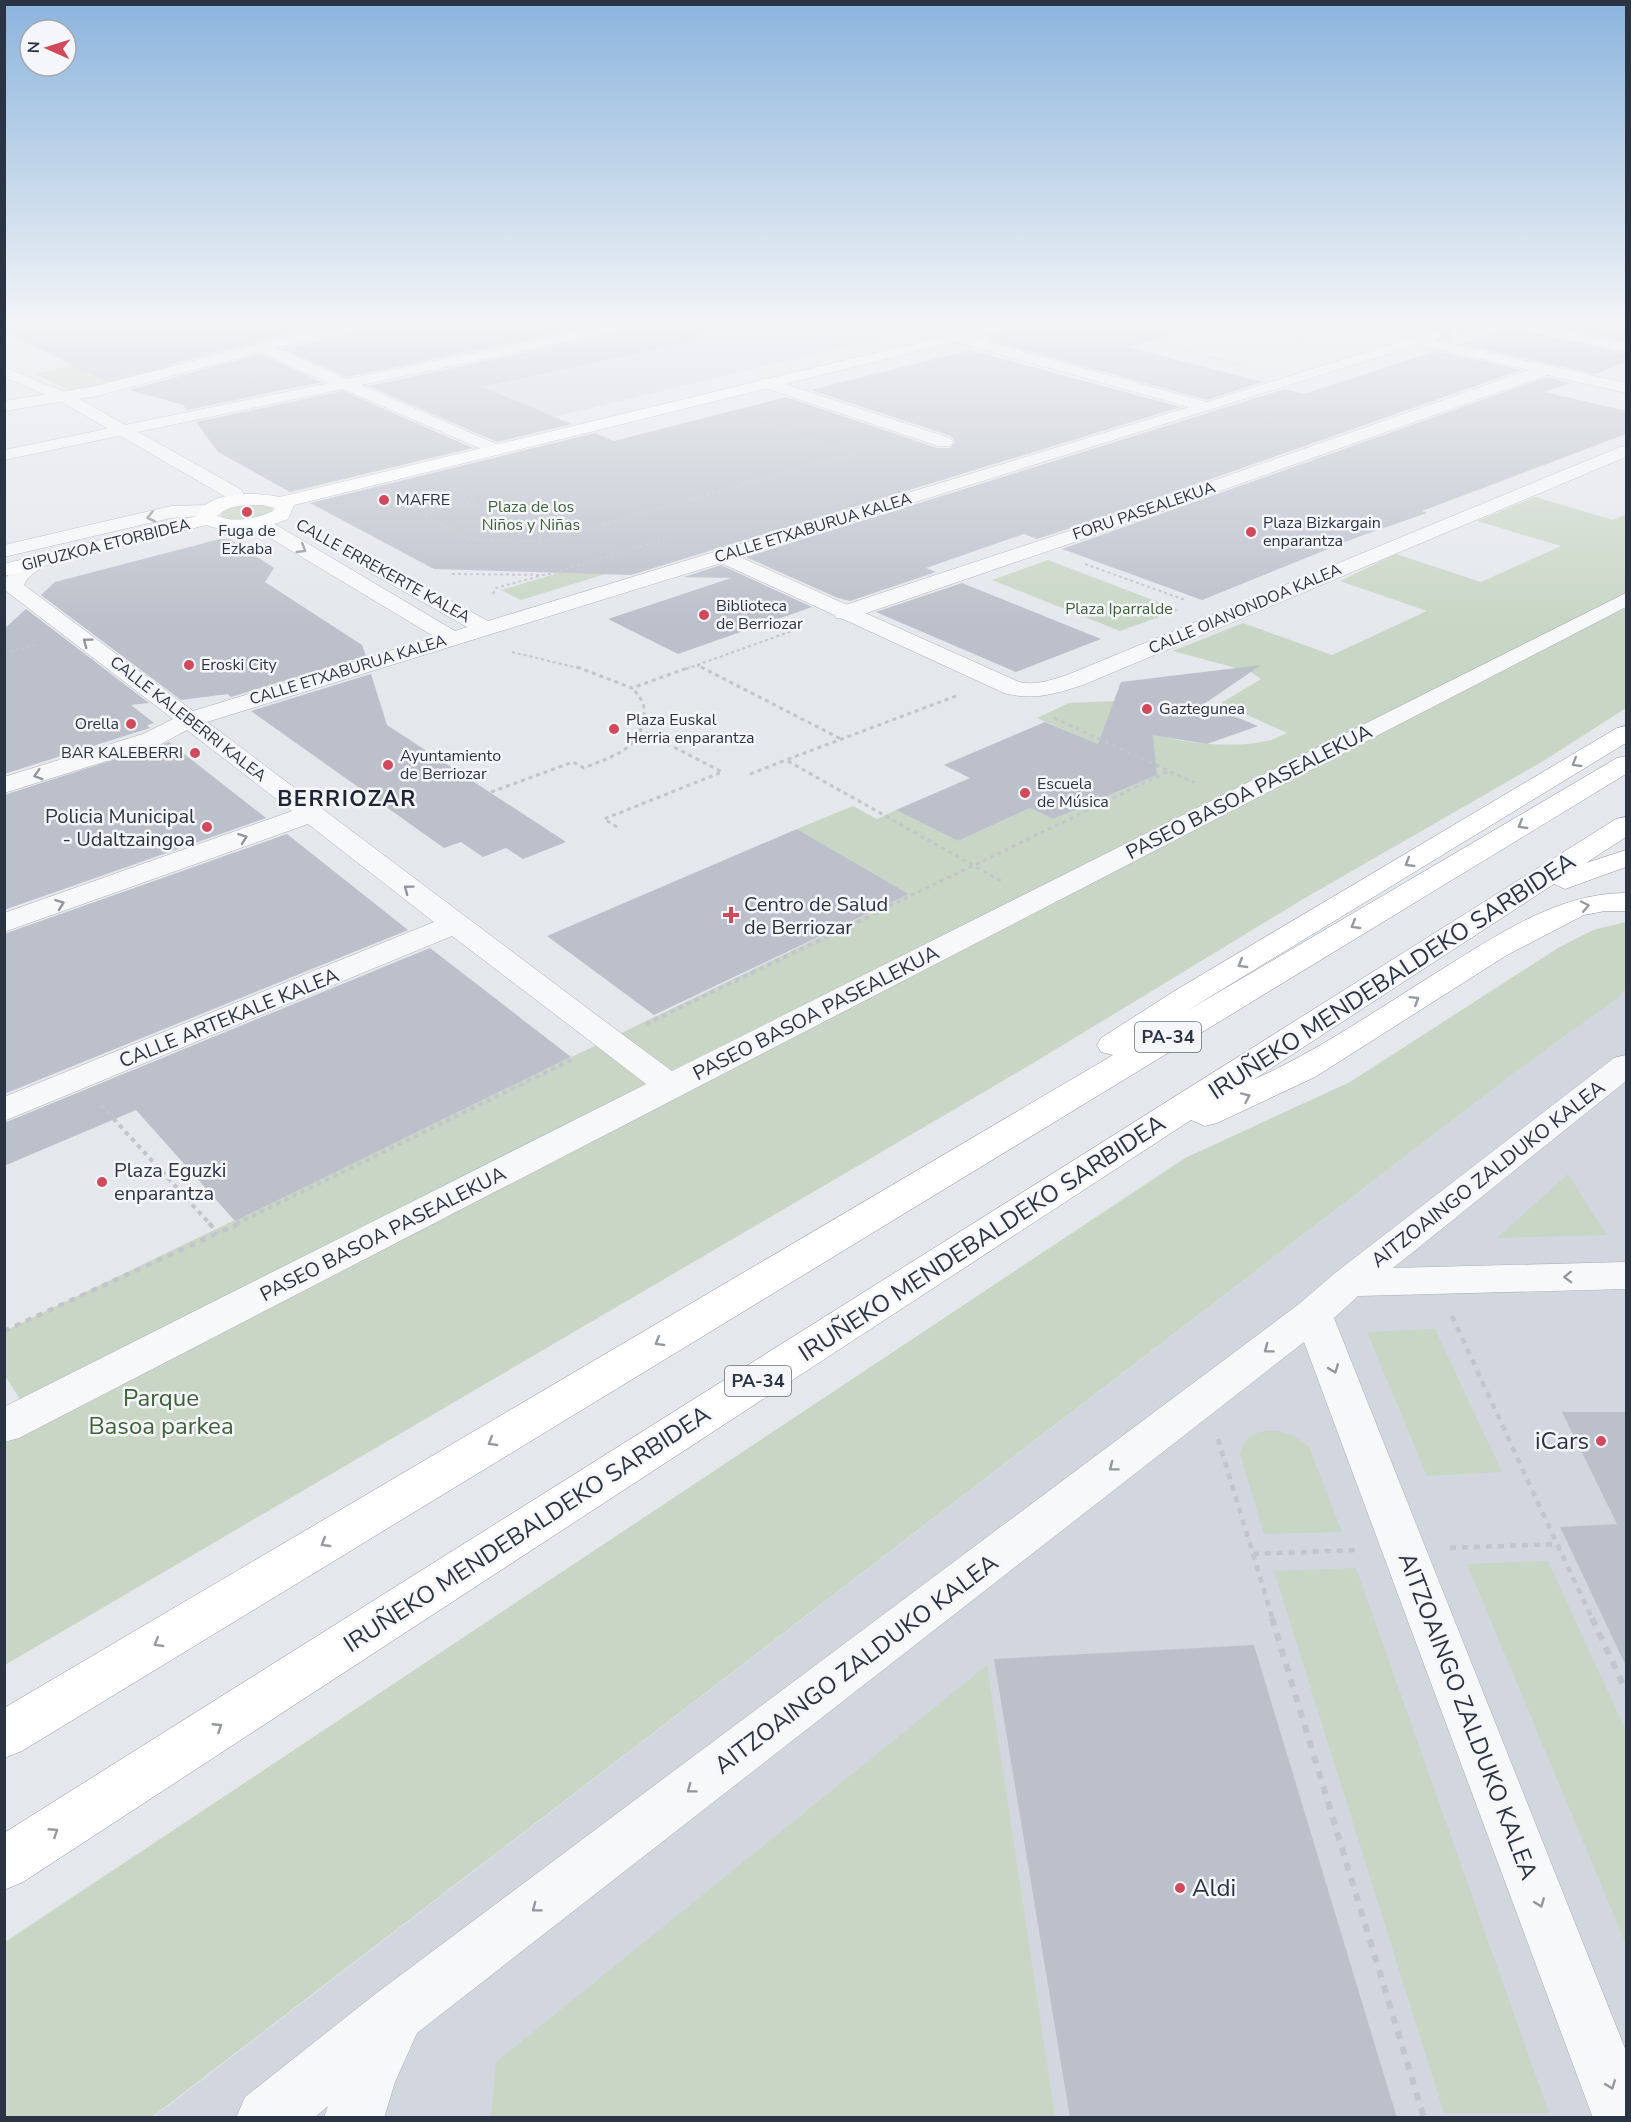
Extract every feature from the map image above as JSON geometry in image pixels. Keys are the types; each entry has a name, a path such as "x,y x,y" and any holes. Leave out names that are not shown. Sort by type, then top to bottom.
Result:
{"main road":[{"name":"GIPUZKOA ETORBIDEA","path":"209,515 224,525 249,525 281,509 495,450 602,424"},
{"name":"GIPUZKOA ETORBIDEA","path":"37,562 209,515 236,500 261,499 281,509"},
{"path":"709,1311 1187,997 1626,733"},
{"name":"PA-34","path":"4,1736 1626,763"},
{"name":"IRUÑEKO MENDEBALDEKO SARBIDEA","path":"4,1864 1626,825"},
{"path":"1512,898 1626,858"},
{"path":"1097,1164 1304,1070 1496,949 1575,908 1605,902 1626,902"}],"street":[{"path":"112,424 235,495 236,500"},
{"path":"4,455 151,424"},
{"path":"437,424 495,450"},
{"path":"889,424 944,442"},
{"name":"CALLE ETXABURUA KALEA","path":"4,785 152,740 191,719 1152,424"},
{"name":"FORU PASEALEKUA","path":"844,613 1391,424"},
{"name":"CALLE OIANONDOA KALEA","path":"844,613 1012,688 1027,691 1050,688 1075,680 1626,451"},
{"name":"CALLE ERREKERTE KALEA","path":"281,509 328,541"},
{"name":"GIPUZKOA ETORBIDEA","path":"4,551 171,512 209,515"},
{"name":"CALLE ERREKERTE KALEA","path":"249,525 266,527 452,638"},
{"path":"722,556 844,613"},
{"name":"CALLE ERREKERTE KALEA","path":"358,558 484,628"},
{"name":"CALLE KALEBERRI KALEA","path":"7,582 14,580 37,562"},
{"name":"CALLE KALEBERRI KALEA","path":"7,582 191,719 454,925 672,1087"},
{"name":"PASEO BASOA PASEALEKUA","path":"4,1426 1626,599"},
{"path":"4,923 310,814"},
{"name":"CALLE ARTEKALE KALEA","path":"4,1110 454,925"},
{"name":"AITZOAINGO ZALDUKO KALEA","path":"266,2118 398,2012 1313,1314 1349,1283 1626,1065"},
{"name":"AITZOAINGO ZALDUKO KALEA","path":"1349,1283 1626,1276"},
{"name":"AITZOAINGO ZALDUKO KALEA","path":"1313,1314 1623,2118"},
{"name":"AITZOAINGO ZALDUKO KALEA","path":"354,2118 367,2076 398,2012"}],"path":[{"path":"454,489 475,500 424,515 469,540 545,540 852,454 776,428"},
{"path":"492,596 496,588 677,536"},
{"path":"1039,547 1194,604"},
{"path":"444,573 546,575"},
{"path":"632,688 811,624"},
{"path":"4,653 46,642"},
{"path":"491,792 573,762 584,768 629,748 639,737 645,714 642,698 632,688 592,670 505,651"},
{"path":"696,665 842,739"},
{"path":"750,774 964,693"},
{"path":"1044,713 1231,800"},
{"path":"616,827 604,819 722,772 641,730"},
{"path":"786,760 1036,900"},
{"path":"93,1097 218,1233"},
{"path":"1450,1312 1626,1691"},
{"path":"1218,1438 1424,2118"},
{"path":"1449,1548 1557,1544"},
{"path":"1253,1554 1359,1550"}],"shaded area":[{"path":"480,424 525,424 496,431"},
{"path":"1626,988 1626,2117 152,2118 1518,1070 1621,996"}],"green space":[{"name":"Parque Basoa parkea","path":"1535,497 1613,520 1626,514 1626,708 1545,760 1305,898 1030,1065 5,1665 5,1409 21,1401 5,1376 5,1331 909,894 797,829 853,806 877,819 896,810 958,841 1030,808 1053,819 1157,775 1156,770 1037,718 1069,703 1114,701 1120,713 1132,723 1148,731 1189,742 1251,744 1271,740 1287,733 1221,703 1261,679 1251,672 1173,651 1243,623 1332,655 1427,611 1340,581 1396,554 1481,582 1561,546 1477,521"},
{"path":"246,504 268,505 273,510 263,517 248,520 233,520 221,516 221,513 230,507"},
{"path":"668,540 687,549 521,600 501,590"},
{"name":"Plaza Iparralde","path":"1048,560 1179,610 1120,631 992,580"},
{"path":"1626,922 1626,988 1621,996 1518,1070 152,2117 5,2117 5,1942 1185,1158 1350,1082 1558,948 1593,930"},
{"path":"1568,1174 1607,1235 1497,1238"},
{"path":"1435,1329 1502,1472 1427,1476 1367,1332"},
{"path":"1265,1431 1278,1431 1294,1436 1309,1447 1342,1532 1264,1534 1240,1454 1249,1438"},
{"path":"1548,1561 1626,1731 1626,1944 1467,1564"},
{"path":"1356,1568 1549,2113 1444,2113 1274,1571"},
{"path":"987,1665 1055,2117 491,2117 496,2062"}],"building":[{"path":"197,424 418,424 473,448 290,492 218,452"},
{"path":"456,424 572,424 497,442"},
{"path":"680,424 866,424 937,448 950,448 955,442 951,436 915,424 1125,424 631,575 434,569 310,503 595,433 614,441"},
{"path":"1173,424 1367,424 1037,539 1024,534 926,568 936,572 850,601 838,598 746,557"},
{"path":"1414,424 1626,424 1626,434 1422,511 1427,513 1358,537 1202,600 1062,549"},
{"path":"220,539 230,539 274,568 265,582 362,645 366,656 231,697 228,694 181,700 41,595 55,582"},
{"name":"Biblioteca de Berriozar","path":"721,565 812,607 678,654 608,619 731,578 684,577"},
{"path":"962,583 1101,639 1016,672 876,612"},
{"path":"26,609 149,703 131,705 154,723 147,725 150,728 4,774 4,629"},
{"name":"Escuela de Música","path":"1261,665 1204,704 1258,726 1207,744 1153,735 1157,775 1053,819 1030,808 958,841 896,810 970,778 944,765 1045,722 1098,744 1121,682"},
{"name":"Ayuntamiento de Berriozar","path":"371,674 387,725 566,842 523,859 506,848 483,857 461,842 444,848 251,711"},
{"path":"169,742 266,818 4,910 4,795"},
{"name":"Centro de Salud de Berriozar","path":"797,829 909,894 654,1015 547,936"},
{"path":"287,834 408,930 4,1094 4,934"},
{"path":"430,948 571,1057 235,1221 136,1110 4,1166 4,1123"},
{"path":"1562,1412 1626,1412 1626,1666 1560,1527 1617,1524"},
{"name":"Aldi","path":"1254,1645 1397,2118 1070,2118 994,1659"}],"place":[{"name":"MAFRE","path":"384,500"},
{"name":"Fuga de Ezkaba","path":"247,512"},
{"name":"Plaza Bizkargain enparantza","path":"1251,532"},
{"name":"Biblioteca de Berriozar","path":"704,615"},
{"name":"Eroski City","path":"189,665"},
{"name":"Gaztegunea","path":"1147,709"},
{"name":"Orella","path":"131,724"},
{"name":"Plaza Euskal Herria enparantza","path":"614,729"},
{"name":"BAR KALEBERRI","path":"195,753"},
{"name":"Ayuntamiento de Berriozar","path":"388,765"},
{"name":"Escuela de Música","path":"1025,793"},
{"name":"Policia Municipal - Udaltzaingoa","path":"207,827"},
{"name":"Centro de Salud de Berriozar","path":"731,915"},
{"name":"Plaza Eguzki enparantza","path":"102,1182"},
{"name":"iCars","path":"1601,1441"},
{"name":"Aldi","path":"1180,1888"}],"district":[{"name":"BERRIOZAR","path":"347,799"}],"park label":[{"name":"Plaza de los Niños y Niñas","path":"531,516"}]}
